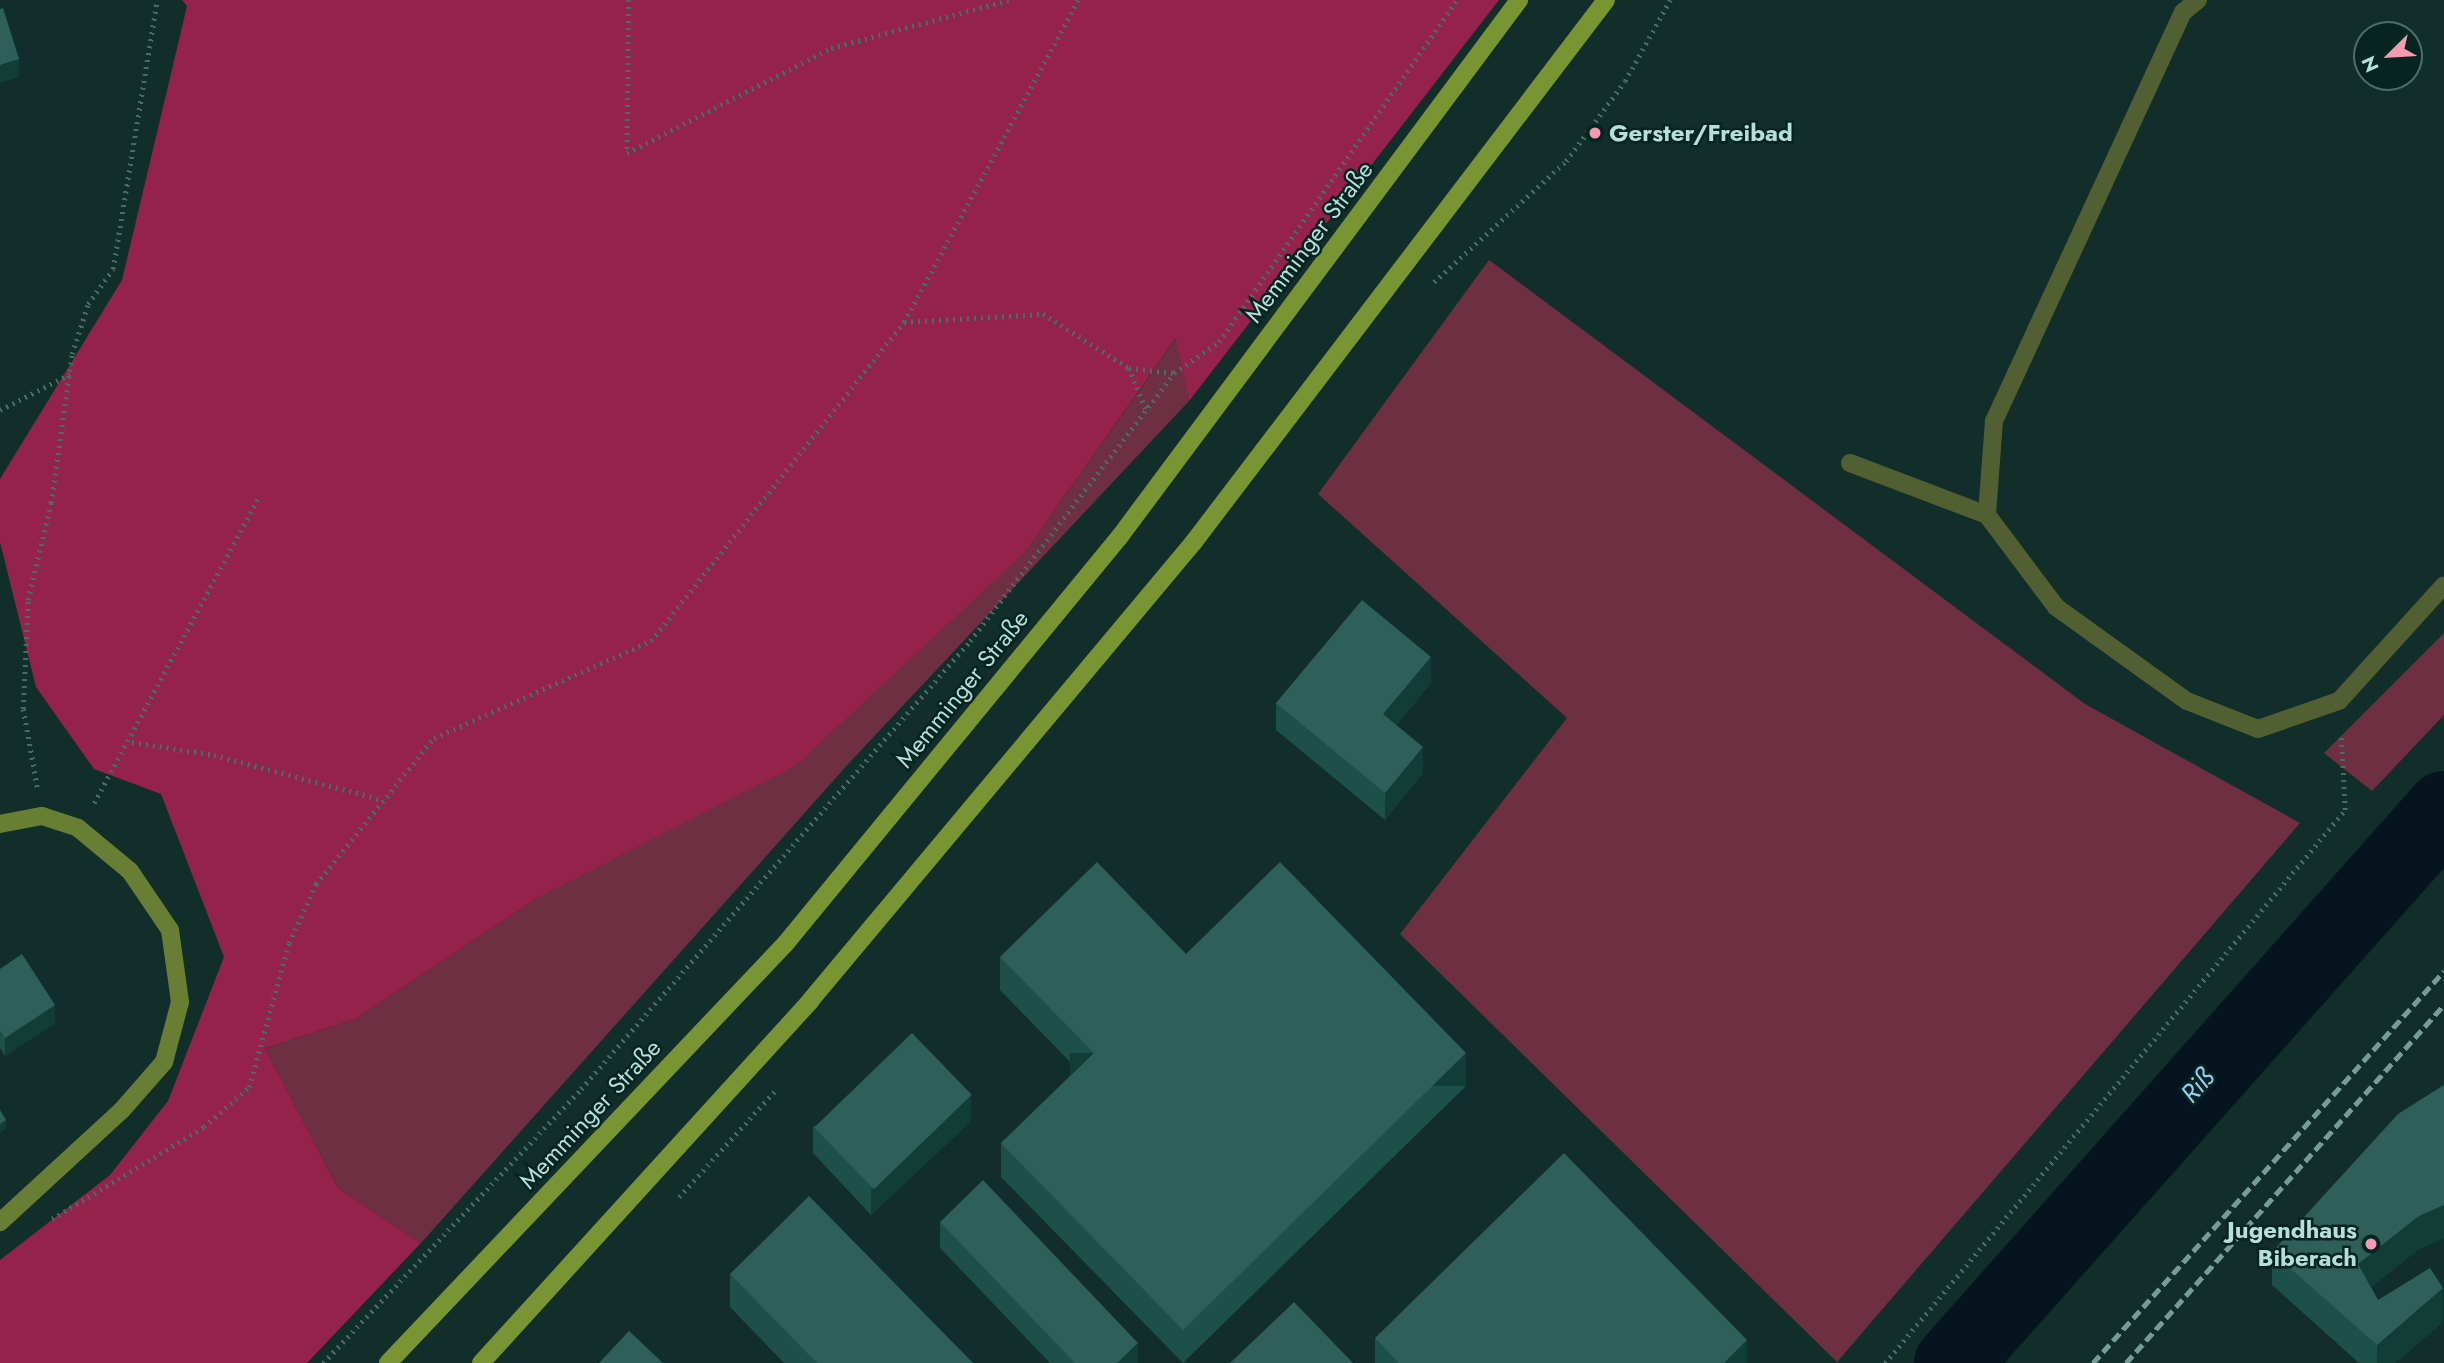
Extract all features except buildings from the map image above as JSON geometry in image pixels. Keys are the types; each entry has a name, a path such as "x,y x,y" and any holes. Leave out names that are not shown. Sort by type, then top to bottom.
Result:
{"main road":[{"name":"Memminger Straße","path":"388,1363 786,943 1121,535 1519,0"},
{"path":"481,1363 810,1002 1193,543 1606,0"},
{"path":"0,824 42,816 78,828 130,871 170,930 180,1002 164,1062 122,1110 0,1222"}],"lane":[{"path":"1987,515 1994,421 2182,6 2198,0"},
{"path":"1850,463 1987,515 2056,607 2187,701 2258,729 2339,701 2444,585"}],"path":[{"path":"42,816 23,709 28,600 70,374 88,304 113,269 157,0"},
{"path":"629,0 627,153 831,48 1009,0"},
{"path":"48,1222 204,1127 249,1087 299,919 316,884 379,799 435,738 651,641 904,322 1078,0"},
{"path":"323,1363 581,1089 970,641 1174,373 1219,342 1457,0"},
{"path":"904,322 1043,314 1129,368 1174,373"},
{"path":"1129,368 1146,410"},
{"path":"0,410 70,374"},
{"path":"78,828 132,742 258,498"},
{"path":"1885,1363 2345,810 2339,701"},
{"path":"132,742 214,755 379,799"}],"shaded area":[{"path":"182,0 1499,0 1189,401 1176,338 1026,551 795,766 541,896 356,1019 265,1048 338,1188 421,1243 307,1363 0,1363 0,1260 110,1175 168,1101 224,957 161,794 94,769 36,687 0,542 0,479 122,280 187,6"},
{"path":"1489,260 2085,704 2300,823 1837,1362 1400,934 1567,718 1318,494"},
{"path":"1177,337 1189,401 850,762 421,1243 338,1188 265,1048 356,1019 541,896 1026,551"},
{"path":"2444,633 2444,715 2372,791 2324,753"}],"waterway":[{"name":"Riß","path":"1952,1363 2444,809"}],"railway":[{"path":"2093,1363 2444,971"},
{"path":"2126,1363 2444,1005"}],"place":[{"name":"Gerster/Freibad","path":"1595,133"},
{"name":"Jugendhaus Biberach","path":"2371,1244"}]}
